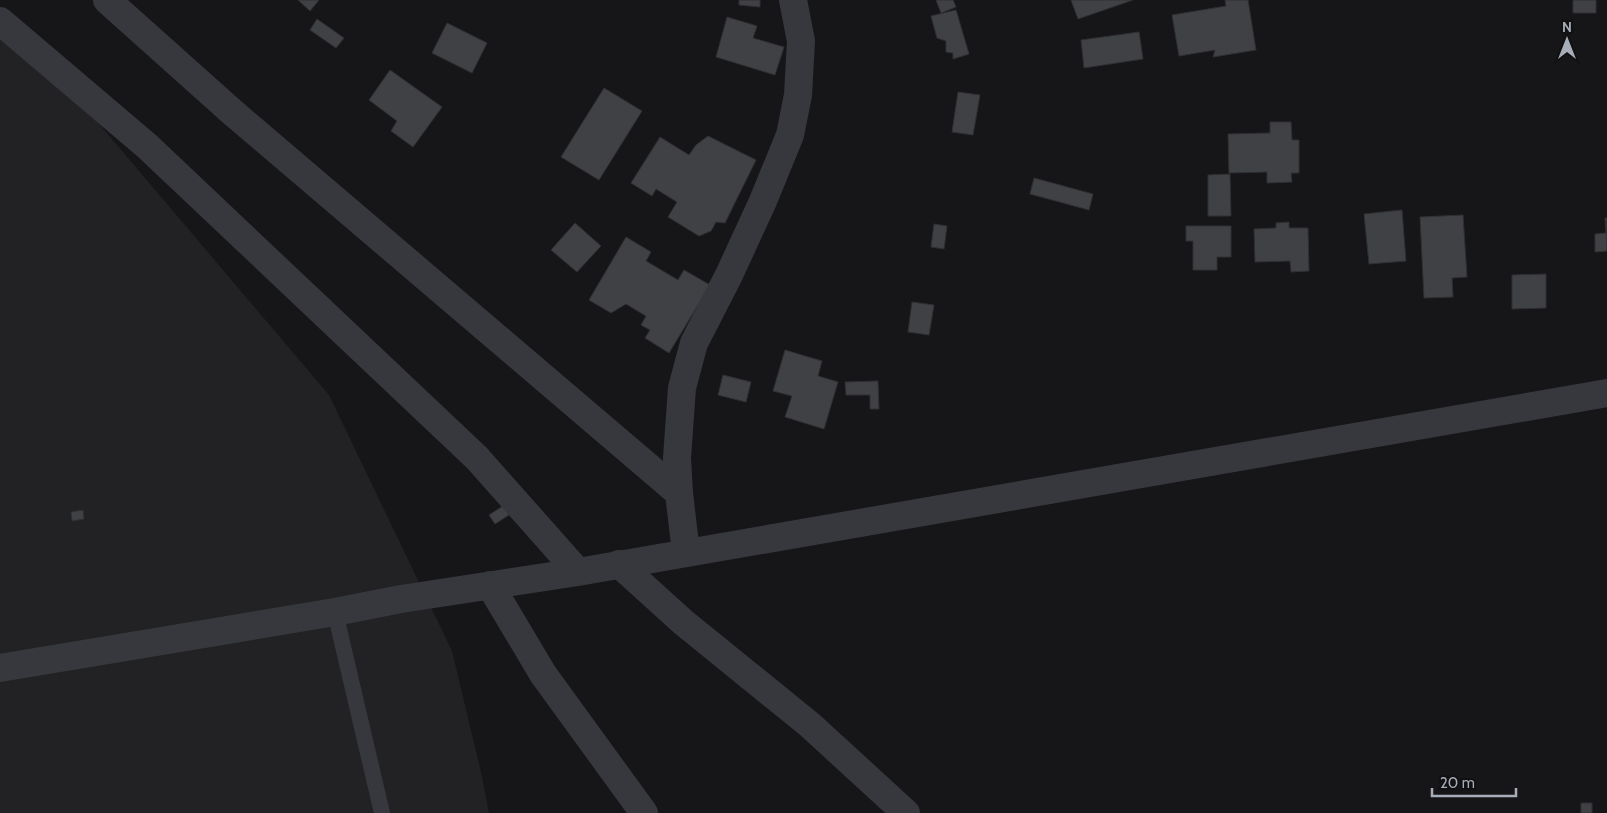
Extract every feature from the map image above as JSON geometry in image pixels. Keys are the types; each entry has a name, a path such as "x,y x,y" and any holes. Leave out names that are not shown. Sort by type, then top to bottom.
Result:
{"street":[{"path":"107,0 231,111 679,492"},
{"path":"686,553 677,458 682,388 694,343 729,275 763,201 790,135 798,95 801,41 793,0"},
{"path":"0,21 147,146 477,458 578,572"},
{"path":"0,668 335,612 401,599 578,572 1607,394"},
{"path":"620,564 683,622 810,725 906,813"},
{"path":"490,585 544,674 644,813"}],"lane":[{"path":"335,612 382,813"}],"shaded area":[{"path":"0,7 329,395 452,651 489,813 0,813"}],"building":[{"path":"298,0 319,0 310,11"},
{"path":"739,0 760,0 760,7 739,5"},
{"path":"936,0 953,0 956,7 941,13"},
{"path":"1071,0 1133,0 1078,19"},
{"path":"1225,0 1248,0 1256,50 1213,57 1215,50 1179,56 1172,15 1226,6"},
{"path":"1573,0 1596,0 1596,13 1573,13"},
{"path":"956,10 969,54 953,59 953,53 946,52 946,41 937,38 931,16"},
{"path":"727,17 757,26 753,38 784,47 775,75 716,57"},
{"path":"317,19 344,38 336,48 310,30"},
{"path":"447,23 487,43 472,73 432,53"},
{"path":"1139,32 1143,59 1084,68 1081,40"},
{"path":"390,70 442,107 413,147 391,131 397,121 369,100"},
{"path":"604,88 642,111 599,180 561,157"},
{"path":"958,92 980,95 973,135 952,132"},
{"path":"1270,122 1291,122 1292,140 1299,140 1299,173 1291,173 1292,182 1267,183 1267,172 1229,173 1228,134 1270,133"},
{"path":"708,136 756,160 725,223 716,222 711,231 699,236 668,217 677,202 656,189 652,196 631,183 660,137 689,155 696,145"},
{"path":"1230,174 1231,216 1208,216 1208,175"},
{"path":"1034,178 1093,194 1089,210 1030,194"},
{"path":"1402,210 1406,261 1369,264 1364,214"},
{"path":"1463,215 1467,277 1452,278 1453,297 1424,298 1420,217"},
{"path":"1605,218 1607,218 1607,251 1595,252 1595,234 1606,233"},
{"path":"1289,222 1289,228 1308,228 1309,271 1291,272 1290,261 1255,262 1254,229 1276,228 1276,223"},
{"path":"575,223 601,246 577,272 551,250"},
{"path":"934,224 947,226 944,249 931,247"},
{"path":"1186,226 1231,226 1231,257 1217,257 1217,270 1193,270 1193,241 1186,241"},
{"path":"626,237 651,252 646,261 678,280 684,270 710,285 669,353 645,338 650,330 641,325 646,316 626,304 611,313 589,300"},
{"path":"1546,274 1546,308 1512,309 1512,275"},
{"path":"912,302 934,305 929,335 908,332"},
{"path":"785,350 822,361 818,376 838,382 824,429 785,417 792,396 773,391"},
{"path":"723,375 751,382 746,402 718,395"},
{"path":"878,381 879,409 870,409 870,395 846,395 845,382"},
{"path":"503,506 509,515 495,524 489,515"},
{"path":"83,510 84,519 72,521 71,512"},
{"path":"1581,803 1592,803 1592,813 1581,813"}]}
